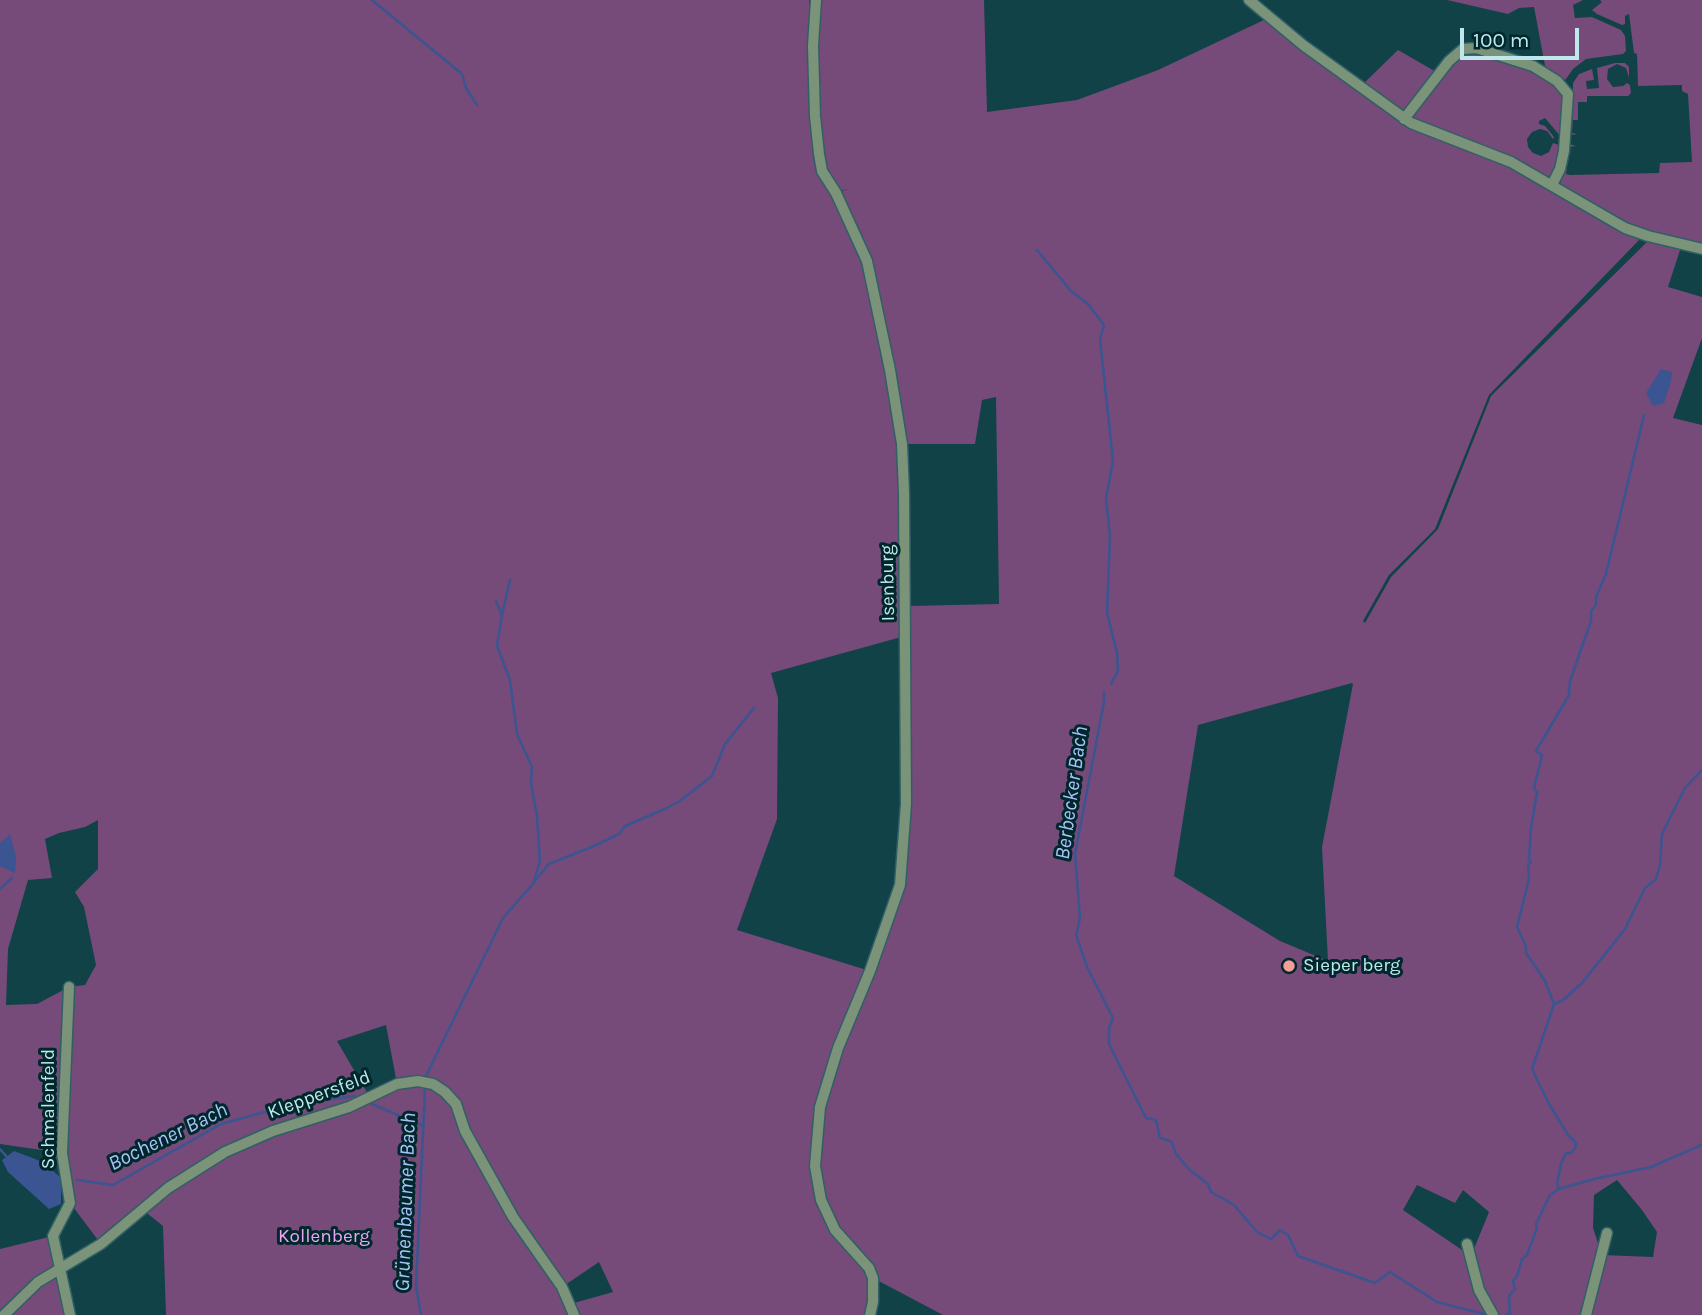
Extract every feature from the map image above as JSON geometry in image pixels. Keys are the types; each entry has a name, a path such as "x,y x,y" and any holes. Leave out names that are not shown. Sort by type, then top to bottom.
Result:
{"street":[{"name":"Isenburg","path":"816,0 813,46 818,154 822,171 836,193 867,261 890,370 902,444 906,715 905,839 900,885 870,971 838,1048 820,1107 815,1166 821,1200 835,1230 869,1268 873,1278 870,1315"},
{"path":"1250,0 1267,17 1404,119 1442,137 1495,154 1625,228 1702,249"},
{"path":"1404,119 1449,61 1463,48 1476,48 1533,66 1557,81 1568,94 1564,151 1560,169 1552,185"},
{"name":"Schmalenfeld","path":"59,1268 52,1236 70,1203 62,1153 69,987"},
{"name":"Kleppersfeld","path":"4,1315 38,1282 101,1244 168,1188 225,1152 273,1131 349,1107 397,1084 418,1081 433,1084 445,1091 456,1104 465,1131 513,1217 562,1287 574,1315"},
{"path":"1586,1315 1607,1233"},
{"path":"1467,1244 1479,1290 1493,1315"},
{"path":"59,1268 70,1315"}],"green space":[{"name":"Kollenberg","path":"0,0 809,0 815,156 836,193 848,189 839,191 827,170 822,154 818,0 984,0 987,112 1077,100 1158,70 1266,19 1401,121 1493,156 1641,238 1489,395 1435,529 1389,575 1363,621 1365,623 1391,577 1438,529 1491,396 1649,240 1681,247 1668,287 1702,297 1702,338 1673,418 1702,425 1702,1315 943,1315 873,1278 870,1315 578,1315 574,1303 613,1292 599,1262 565,1285 572,1315 166,1315 163,1226 143,1210 101,1244 70,1203 62,1153 0,1144","holes":["996,397 999,604 909,606 899,444 975,444 982,400","905,636 900,885 870,971 737,930 777,819 778,698 771,673","1352,683 1322,847 1328,961 1280,941 1174,876 1198,725","98,820 98,869 75,892 84,907 96,965 85,985 69,987 37,1004 6,1005 8,949 28,880 52,878 45,839 85,827","386,1025 397,1084 369,1096 337,1041","1617,1180 1657,1232 1653,1257 1602,1255 1593,1228 1594,1195","1417,1185 1455,1203 1463,1190 1489,1212 1471,1256 1403,1210"]},
{"path":"1447,0 1583,0 1573,5 1575,18 1592,17 1621,30 1625,36 1626,51 1623,54 1586,59 1562,81 1546,71 1534,7 1519,8 1508,14"},
{"path":"1600,0 1702,0 1702,244 1678,241 1626,224 1560,185 1569,144 1576,146 1570,147 1566,174 1570,175 1659,173 1660,163 1692,162 1688,94 1682,91 1682,85 1638,86 1637,54 1634,53 1629,14 1625,16 1625,24 1622,25 1597,14 1592,10 1602,2"},
{"path":"1398,50 1438,73 1403,113 1362,85"},
{"path":"1468,51 1532,68 1563,91 1561,137 1545,118 1539,121 1539,124 1545,126 1553,139 1547,131 1540,129 1532,132 1527,139 1528,147 1541,156 1549,152 1553,143 1562,146 1554,174 1546,177 1412,120 1412,113 1449,64"},
{"path":"1615,63 1625,63 1629,67 1629,78 1626,68 1617,64 1608,69 1607,79 1613,87 1627,83 1631,93 1628,96 1587,96 1587,102 1578,102 1578,120 1573,120 1572,132 1573,83 1579,74 1592,69 1594,80 1586,81 1587,89 1599,88 1597,68"},
{"path":"53,1236 70,1315 0,1315 0,1249"}],"water":[{"path":"1661,369 1672,372 1671,381 1664,403 1653,406 1646,393"},
{"path":"10,834 16,857 15,873 0,866 0,843"},
{"path":"14,1151 43,1162 61,1178 61,1204 49,1209 8,1172 2,1160"}],"waterway":[{"path":"372,0 462,74 466,88 477,105"},
{"name":"Berbecker Bach","path":"1037,250 1104,325 1100,339 1113,461 1106,498 1110,537 1107,613 1117,653 1118,671 1111,684"},
{"path":"1554,1004 1545,981 1526,953 1526,946 1517,927 1529,879 1528,864 1531,863 1531,828 1537,792 1534,788 1542,755 1536,751 1569,695 1570,681 1591,621 1591,611 1596,605 1596,597 1606,574 1644,415"},
{"path":"502,615 510,580"},
{"name":"Grünenbaumer Bach","path":"426,1076 503,918 533,884 540,861 537,816 531,783 532,767 517,734 510,680 497,646 502,615 496,601"},
{"name":"Berbecker Bach","path":"1104,692 1075,854 1080,918 1076,935 1087,967 1113,1018 1109,1028 1109,1044 1146,1118 1156,1120 1160,1138 1171,1141 1176,1154 1208,1184 1211,1192 1234,1205 1257,1232 1271,1239 1280,1230 1288,1235 1298,1256 1375,1283 1390,1272 1437,1302 1488,1315"},
{"path":"534,882 549,864 619,834 625,826 680,801 712,776 725,744 754,708"},
{"path":"1559,1189 1557,1183 1561,1164 1566,1153 1571,1153 1576,1143 1548,1102 1532,1069 1554,1004 1562,1001 1582,983 1625,929 1645,888 1656,879 1660,865 1662,834 1685,788 1702,770"},
{"path":"0,889 12,878"},
{"name":"Grünenbaumer Bach","path":"421,1315 416,1286 425,1089"},
{"name":"Bochener Bach","path":"77,1180 113,1185 221,1124 286,1106 354,1096"},
{"name":"Bochener Bach","path":"372,1104 423,1126"},
{"path":"1506,1315 1510,1314 1509,1296 1515,1289 1513,1281 1522,1259 1527,1255 1536,1224 1550,1195 1559,1189 1594,1179 1651,1167 1702,1145"},
{"name":"Bochener Bach","path":"0,1149 7,1157"}],"place":[{"name":"Sieper berg","path":"1289,966"}]}
